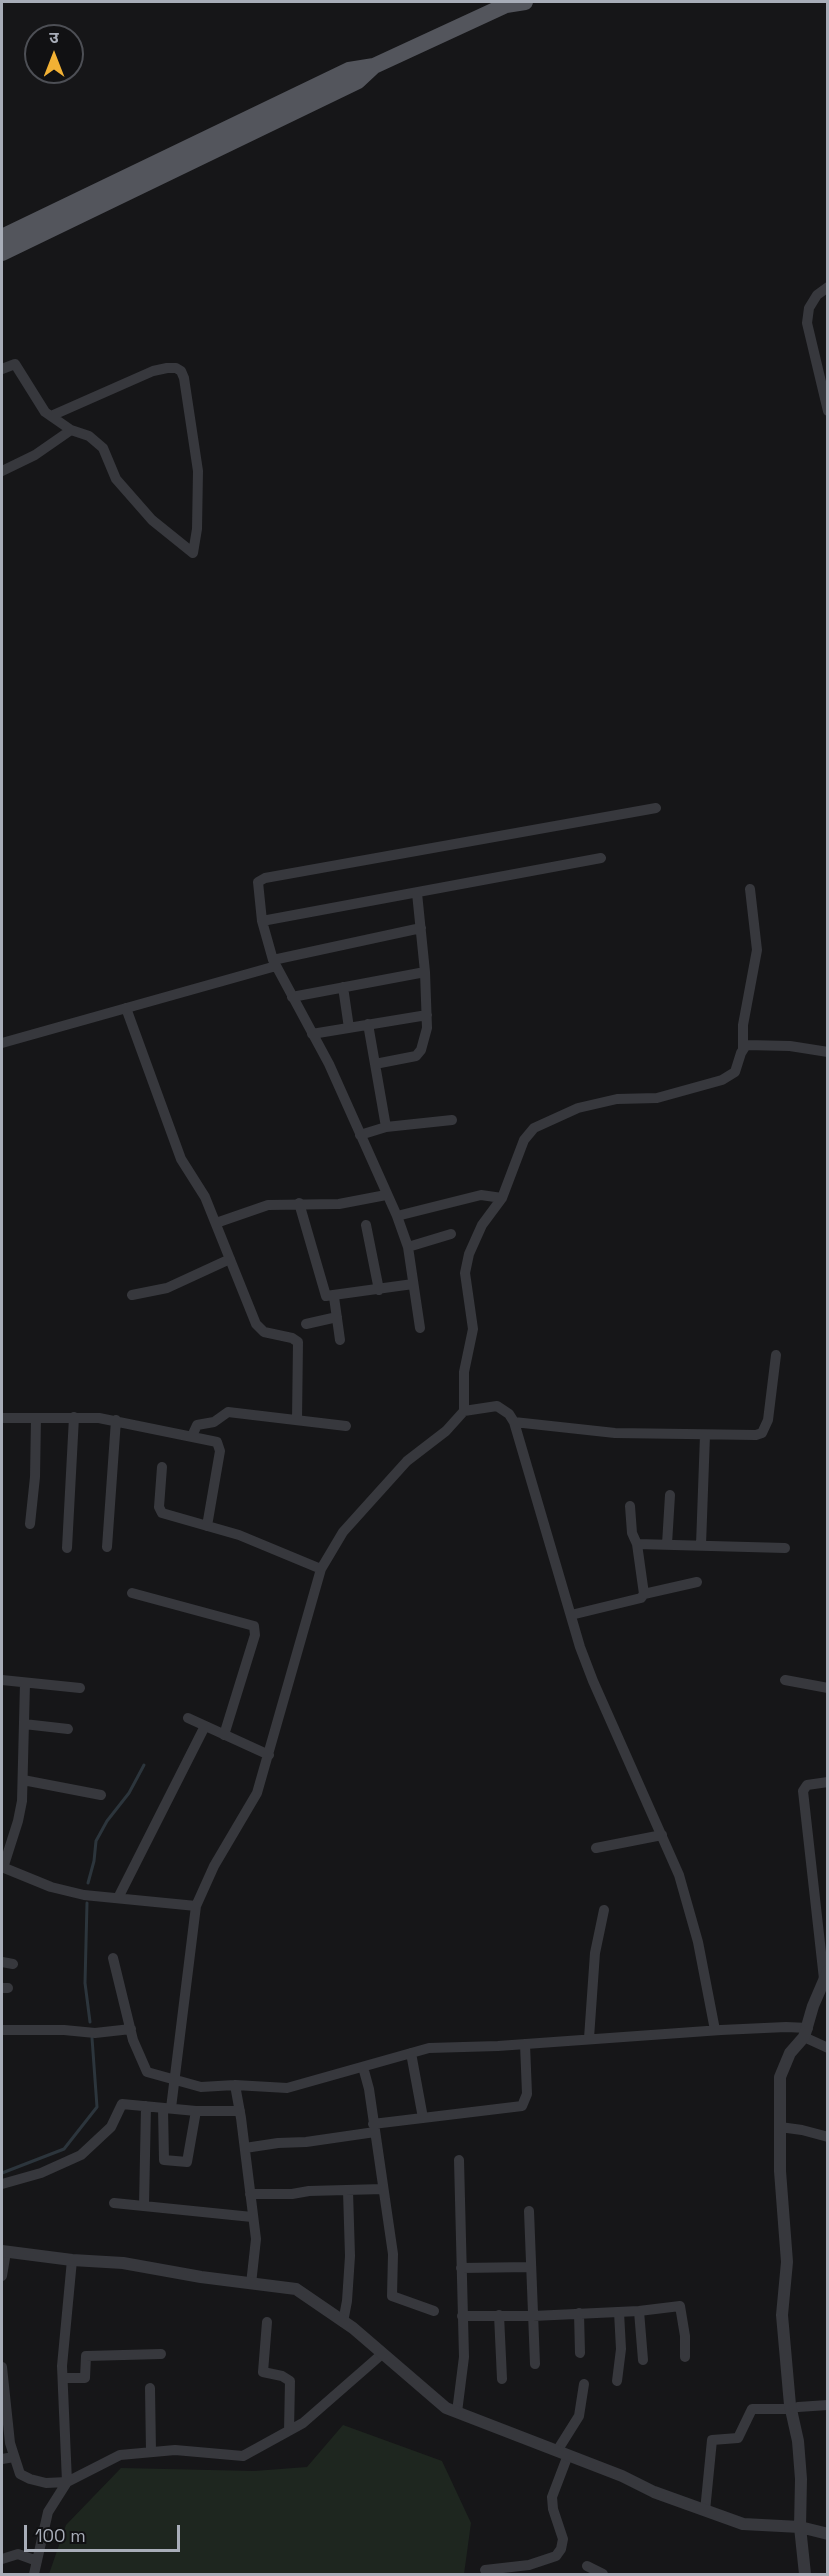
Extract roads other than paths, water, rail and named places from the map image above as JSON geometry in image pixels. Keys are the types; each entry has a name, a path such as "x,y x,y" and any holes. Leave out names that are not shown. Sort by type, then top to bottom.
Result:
{"main road":[{"path":"2,237 349,70 374,66 508,3 525,2"},
{"path":"2,253 358,81 374,66"}],"street":[{"path":"828,287 817,295 808,308 807,323 828,411"},
{"path":"2,369 15,364 45,412 51,417 71,430 89,436 103,448 116,479 152,520 193,553 197,529 198,471 181,371 167,368 153,371 51,417"},
{"path":"2,471 35,455 71,430"},
{"path":"420,1328 408,1247 397,1216 329,1064 275,963 262,921 257,886 266,878 656,808"},
{"path":"262,921 601,858"},
{"path":"464,1411 464,1372 473,1329 465,1273 469,1254 524,1140 534,1128 578,1108 617,1099 657,1098 722,1080 735,1072 739,1067 742,1051 743,1025 757,950 750,890"},
{"path":"375,1064 419,1054 427,1026 425,972 417,893"},
{"path":"2,1043 275,963 421,928"},
{"path":"292,997 425,972"},
{"path":"343,987 349,1028"},
{"path":"126,1008 181,1159 202,1191 260,1330 298,1342 297,1420"},
{"path":"312,1034 427,1015"},
{"path":"368,1024 386,1127"},
{"path":"742,1051 746,1045 752,1044 828,1052"},
{"path":"360,1135 386,1127 452,1120"},
{"path":"216,1223 263,1206 299,1203 339,1204 386,1195"},
{"path":"397,1216 495,1196"},
{"path":"299,1203 326,1296 334,1297 413,1284"},
{"path":"366,1224 379,1290"},
{"path":"408,1247 451,1234"},
{"path":"132,1295 167,1288 230,1259"},
{"path":"334,1297 340,1340"},
{"path":"306,1324 337,1317"},
{"path":"514,1422 586,1431 746,1436 762,1433 768,1420 776,1355"},
{"path":"196,2111 187,2162 164,2160 167,2108 174,2080 196,1906 214,1866 257,1793 321,1569 343,1532 407,1461 446,1431 464,1411 498,1406 509,1414 514,1422 580,1647 606,1712 679,1875 698,1942 715,2030"},
{"path":"192,1436 197,1425 214,1422 228,1412 346,1426"},
{"path":"2,1418 74,1417 116,1420 217,1442 220,1447 207,1526"},
{"path":"67,1548 74,1417"},
{"path":"30,1524 36,1477 36,1418"},
{"path":"107,1547 116,1420"},
{"path":"701,1545 705,1435"},
{"path":"162,1467 159,1508 162,1513 239,1535 321,1569"},
{"path":"667,1544 670,1495"},
{"path":"630,1506 632,1533 637,1544 644,1594"},
{"path":"637,1544 785,1548"},
{"path":"571,1614 638,1599 644,1594 697,1582"},
{"path":"132,1593 216,1617 251,1624 255,1628 224,1735"},
{"path":"2,1680 80,1688"},
{"path":"785,1680 828,1688"},
{"path":"25,1683 23,1780 18,1821 2,1868 51,1887 84,1895 196,1906"},
{"path":"188,1718 269,1755"},
{"path":"24,1724 68,1729"},
{"path":"118,1898 205,1726"},
{"path":"23,1780 101,1795"},
{"path":"805,2574 800,2527 801,2479 798,2441 791,2409 782,2315 787,2262 780,2171 780,2077 790,2053 806,2033 813,2006 826,1975 803,1791 807,1785 828,1782"},
{"path":"596,1848 662,1835"},
{"path":"589,2038 595,1953 604,1910"},
{"path":"113,1958 131,2029 147,2072 201,2087 235,2085 287,2088 429,2048 525,2044 715,2030 786,2027 806,2033 828,2048"},
{"path":"2,2030 64,2030 95,2033 131,2029"},
{"path":"245,2148 306,2142 423,2118 522,2106 527,2094 525,2044"},
{"path":"411,2053 423,2118"},
{"path":"363,2067 369,2089 393,2254 392,2296 434,2311"},
{"path":"235,2085 256,2239 251,2284"},
{"path":"2,2184 41,2173 81,2155 111,2127 122,2104 196,2111 240,2111"},
{"path":"144,2206 146,2106"},
{"path":"780,2127 828,2137"},
{"path":"457,2412 462,2383 459,2160"},
{"path":"250,2194 383,2189"},
{"path":"343,2322 350,2256 348,2191"},
{"path":"114,2203 252,2217"},
{"path":"529,2211 536,2364"},
{"path":"2,2276 4,2252 123,2263 296,2289 343,2322 446,2408 622,2476 654,2492 743,2524 800,2527 828,2534"},
{"path":"34,2574 48,2512 67,2482 63,2378 64,2336 72,2260"},
{"path":"461,2268 531,2267"},
{"path":"462,2316 533,2316 639,2311 680,2306 685,2336 685,2357"},
{"path":"639,2311 643,2360"},
{"path":"617,2381 621,2349 619,2312"},
{"path":"579,2313 580,2353"},
{"path":"499,2315 502,2379"},
{"path":"267,2322 263,2372 282,2376 290,2381 289,2431"},
{"path":"63,2378 85,2378 86,2356 162,2354"},
{"path":"2,2367 10,2443 20,2474 46,2483 67,2482 120,2455 175,2450 243,2456 303,2423 382,2354"},
{"path":"485,2570 529,2565 556,2556 561,2549 563,2539 558,2529 552,2497 563,2453 579,2416 584,2384"},
{"path":"150,2388 151,2452"},
{"path":"705,2511 712,2440 738,2438 752,2409 791,2409 828,2405"},
{"path":"2,2459 14,2457"},
{"path":"2,2559 18,2554 37,2561"},
{"path":"587,2566 603,2574"}],"waterway":[{"path":"88,1883 96,1841 107,1821 129,1793 144,1765"},
{"path":"87,1903 85,1983 90,2022"},
{"path":"2,2173 64,2149 97,2107 92,2038"}]}
